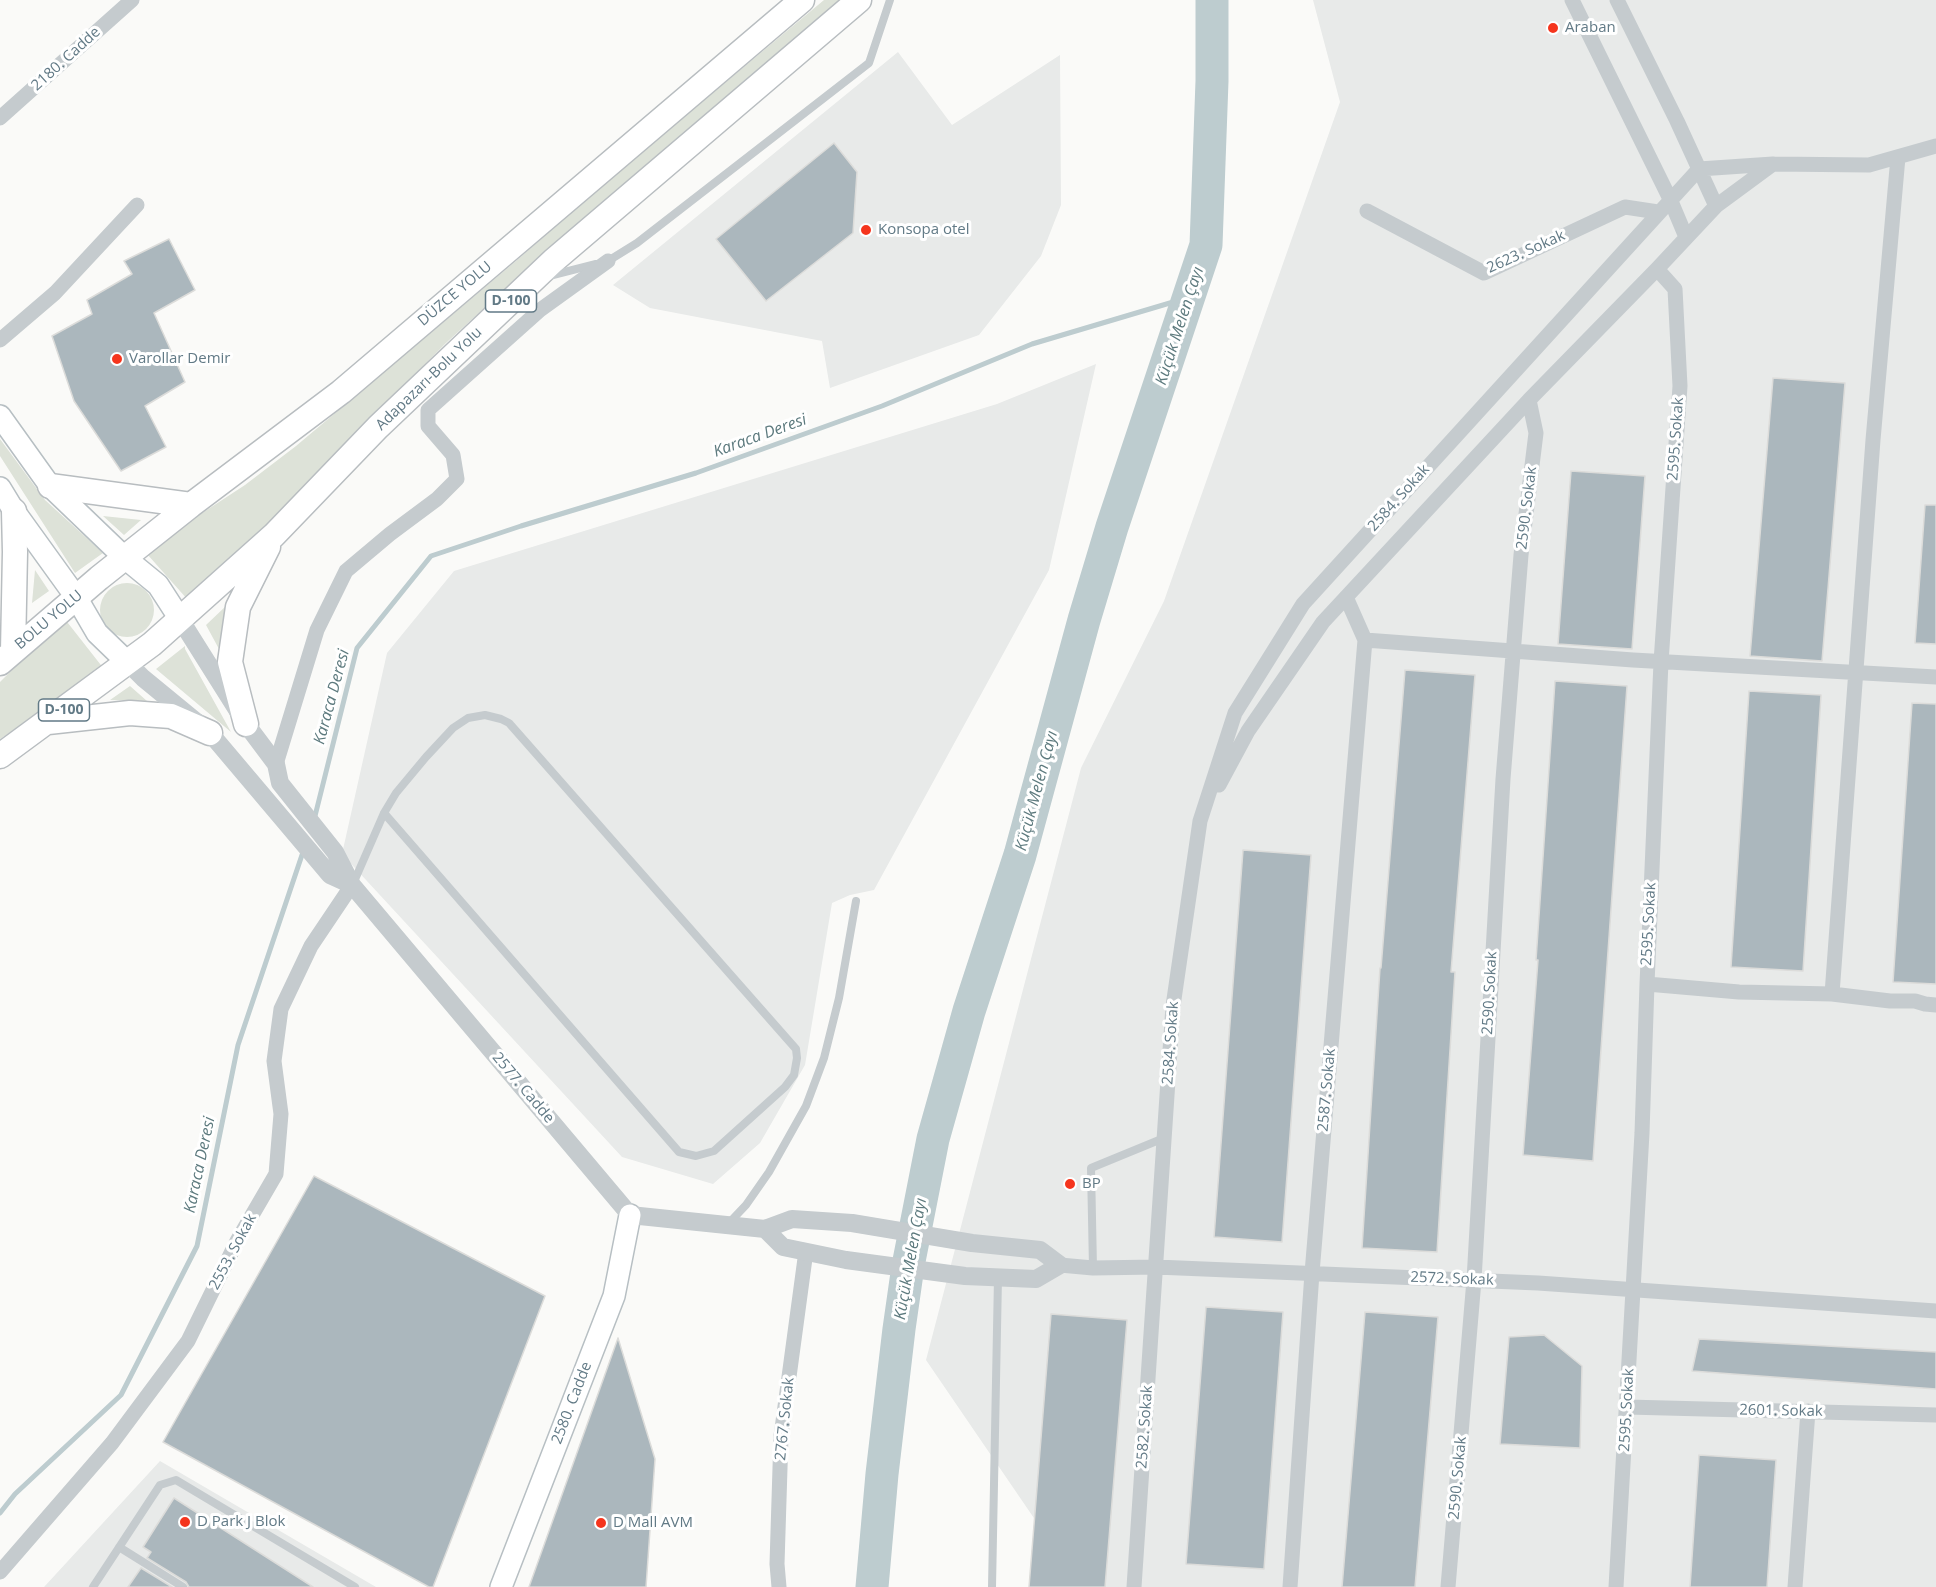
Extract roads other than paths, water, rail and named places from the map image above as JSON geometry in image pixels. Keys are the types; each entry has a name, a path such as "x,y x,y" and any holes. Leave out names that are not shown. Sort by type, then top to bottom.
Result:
{"highway":[{"name":"DÜZCE YOLU","path":"99,578 341,392 802,0"},
{"name":"Adapazarı-Bolu Yolu","path":"0,756 152,644 274,535 378,427 533,280 859,0"},
{"path":"50,486 191,506"},
{"path":"6,657 14,511"},
{"path":"246,724 230,662 238,608 274,535"},
{"name":"BOLU YOLU","path":"6,657 99,578"},
{"path":"48,722 130,713 171,716 210,733"}],"main road":[{"path":"0,416 50,486 125,558 158,585 180,619"},
{"path":"0,488 76,597 97,633 127,662"},
{"name":"2580. Cadde","path":"501,1587 614,1296 630,1215"}],"street":[{"name":"2180. Cadde","path":"0,118 132,0"},
{"path":"1572,0 1670,199 1686,237"},
{"path":"1617,0 1716,206"},
{"path":"1699,169 1773,164 1869,165 1936,146"},
{"path":"1832,994 1874,430 1898,157"},
{"name":"2584. Sokak","path":"1200,821 1248,731 1323,622 1529,400 1716,206 1773,164"},
{"name":"2584. Sokak","path":"1156,1267 1173,1006 1200,821 1235,713 1303,604 1699,169"},
{"path":"0,340 55,293 137,205"},
{"name":"2623. Sokak","path":"1367,211 1484,273 1625,207 1658,212"},
{"path":"276,764 317,630 346,571 437,499 457,479 453,455 428,426 428,410 540,310 608,261"},
{"name":"2595. Sokak","path":"1616,1587 1642,1133 1661,662 1680,386 1675,289 1657,269"},
{"name":"2590. Sokak","path":"1448,1587 1474,1280 1502,791 1521,555 1536,433 1529,400"},
{"name":"2587. Sokak","path":"1290,1587 1311,1273 1365,640 1346,597"},
{"path":"180,619 246,724 276,764 280,783 335,852 352,885"},
{"path":"1365,640 1661,662 1936,677"},
{"path":"127,662 210,733 330,875 352,885"},
{"name":"2577. Cadde","path":"352,885 630,1215"},
{"name":"2553. Sokak","path":"0,1572 112,1443 188,1341 237,1241 276,1174 281,1114 274,1061 281,1009 311,946 352,885"},
{"path":"1647,984 1739,992 1832,994 1936,1005"},
{"path":"630,1215 765,1229 783,1247 846,1260 965,1276 1036,1279 1060,1265"},
{"name":"2572. Sokak","path":"765,1229 792,1219 852,1223 972,1243 1040,1250 1060,1265 1093,1268 1156,1267 1474,1280 1936,1311"},
{"name":"2767. Sokak","path":"778,1587 781,1436 806,1251"},
{"name":"2582. Sokak","path":"1134,1587 1156,1267"},
{"name":"2601. Sokak","path":"1627,1407 1936,1414"},
{"path":"1795,1587 1808,1412"}],"lane":[{"path":"533,280 608,261 637,243 869,63 890,0"},
{"path":"352,885 384,813 410,775 460,723 476,716 493,716 509,723 796,1049 797,1067 790,1081 714,1151 696,1156 679,1152 384,813"},
{"path":"727,1225 746,1205 769,1172 806,1106 824,1058 837,1008 856,901"},
{"path":"1093,1268 1091,1168 1164,1138"},
{"path":"992,1587 998,1278"},
{"path":"93,1587 160,1485 176,1480 355,1587"},
{"path":"119,1547 183,1587"}],"waterway":[{"name":"Küçük Melen Çayı","path":"872,1587 882,1474 899,1329 908,1266 933,1139 969,1011 1020,855 1084,620 1112,527 1206,245 1212,81 1212,0"},
{"name":"Karaca Deresi","path":"314,820 357,648 431,556 696,473 882,406 1032,344 1190,297"},
{"name":"Karaca Deresi","path":"0,1513 15,1494 121,1395 197,1246 238,1045 304,849"}],"place":[{"name":"Araban","path":"1553,28"},
{"name":"Konsopa otel","path":"866,230"},
{"name":"Varollar Demir","path":"117,359"},
{"name":"BP","path":"1070,1184"},
{"name":"D Park J Blok","path":"185,1522"},
{"name":"D Mall AVM","path":"601,1523"}]}
